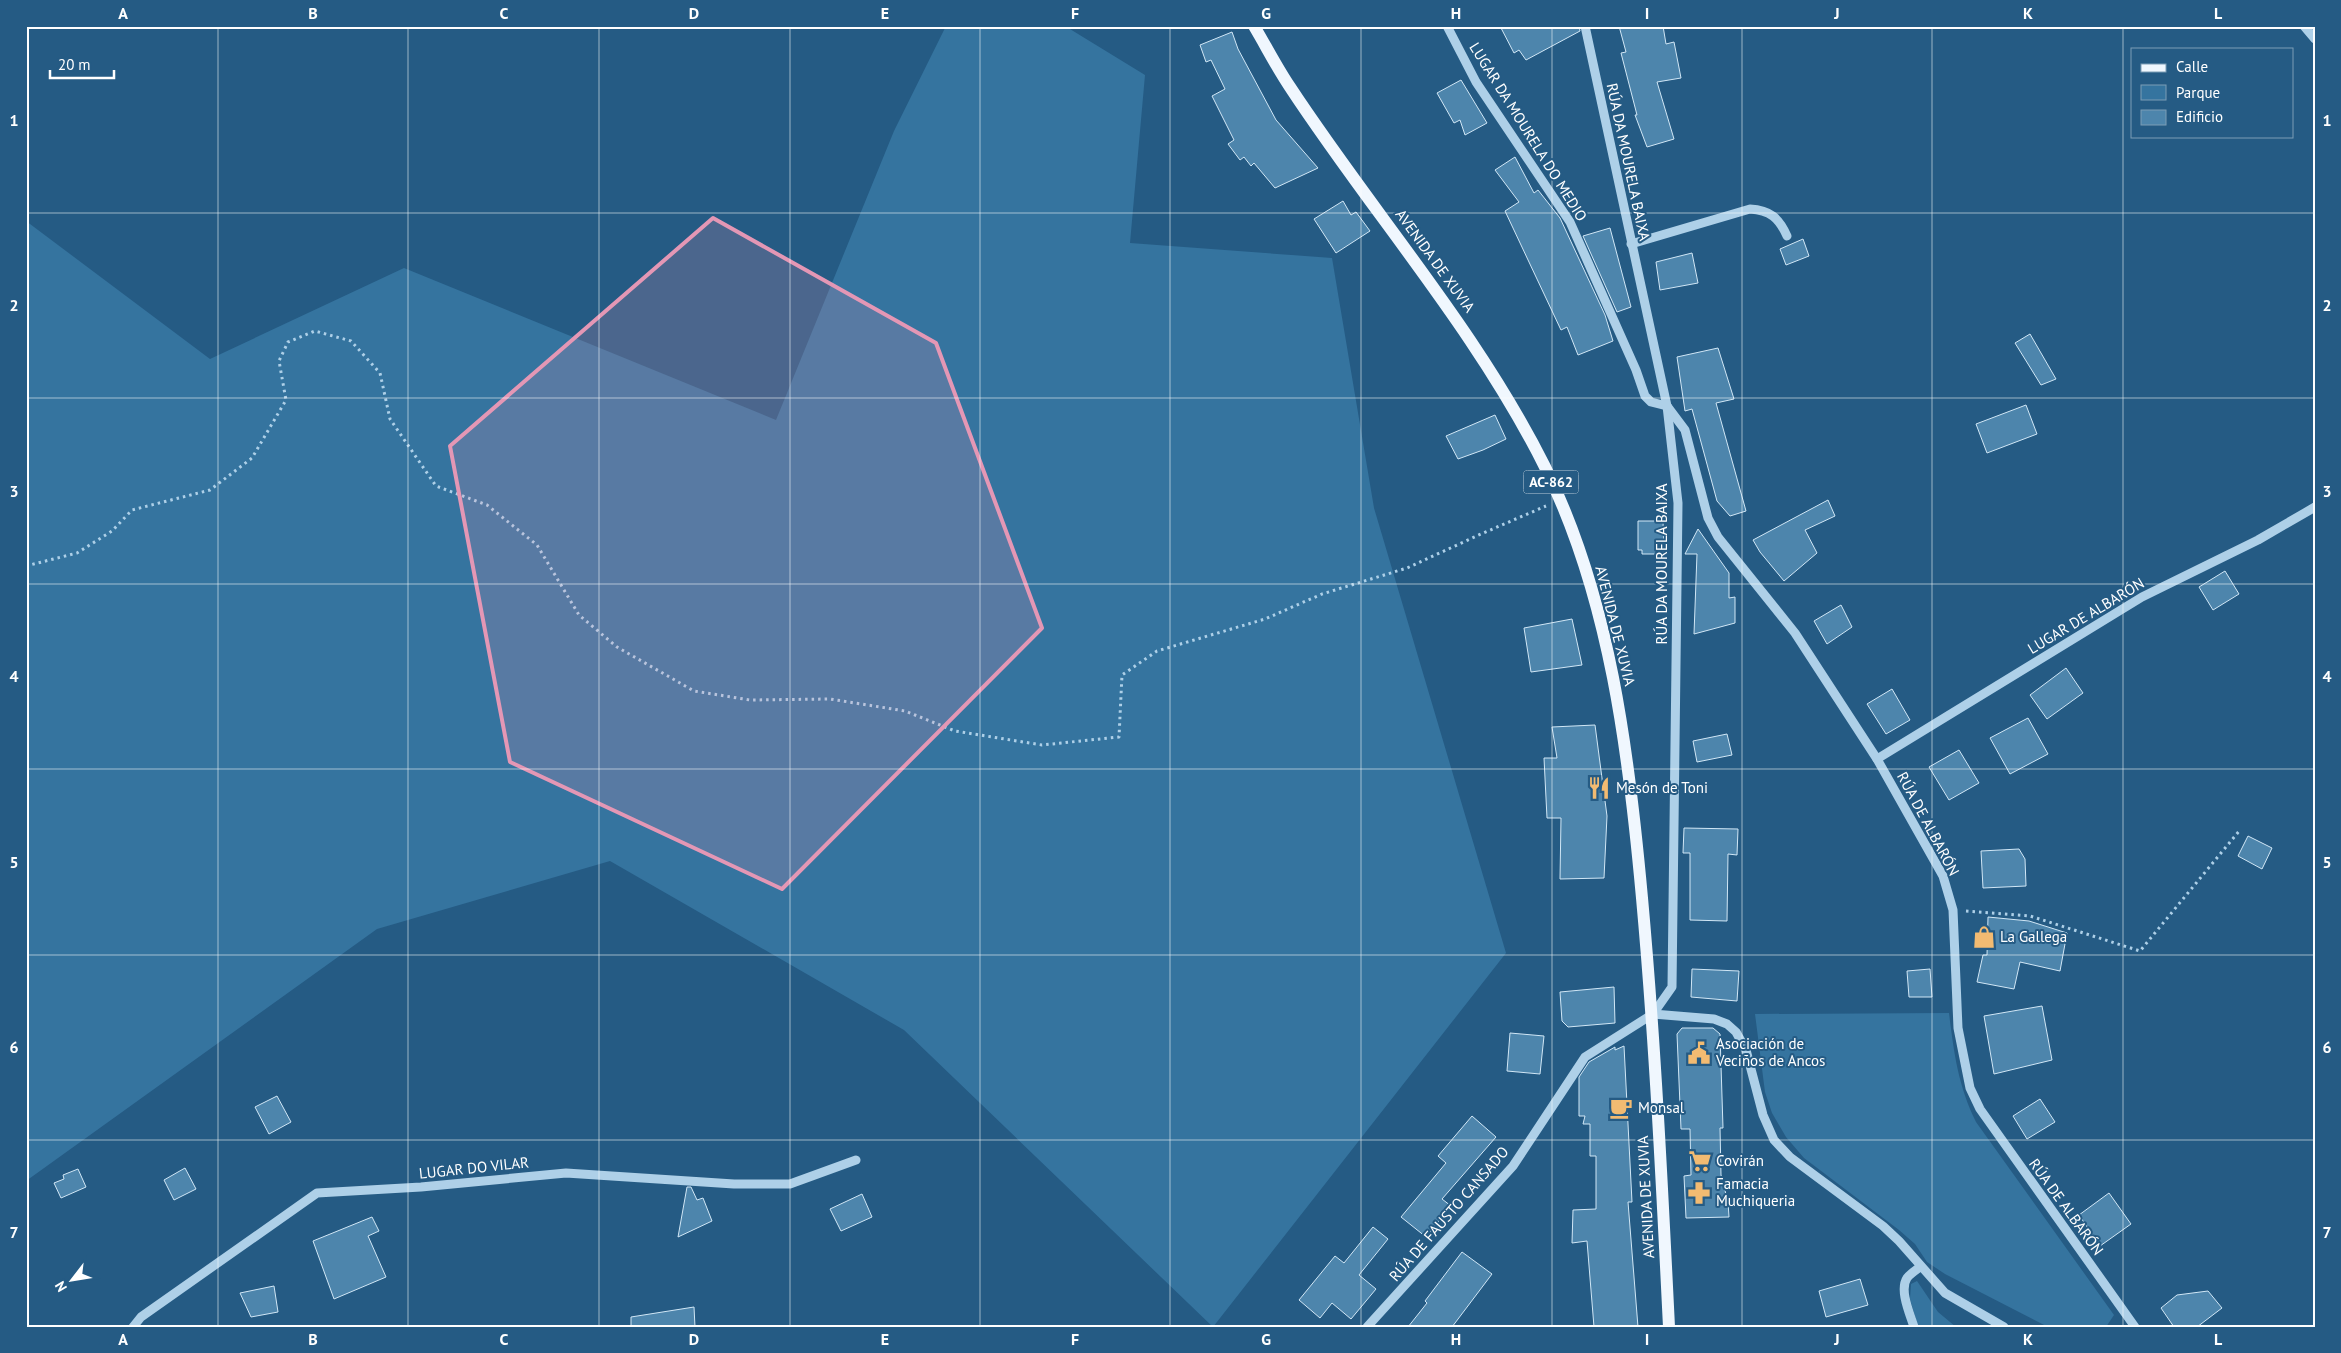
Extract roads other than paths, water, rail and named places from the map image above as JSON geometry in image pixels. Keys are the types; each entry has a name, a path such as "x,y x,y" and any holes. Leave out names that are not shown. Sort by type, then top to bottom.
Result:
{"main road":[{"name":"AVENIDA DE XUVIA","path":"1254,26 1294,93 1460,323 1527,433 1560,501 1578,547 1592,593 1620,714 1634,807 1653,1014 1670,1327"}],"street":[{"name":"LUGAR DA MOURELA DO MEDIO","path":"1447,26 1476,82 1570,222 1636,370 1645,396 1651,402 1667,406"},
{"name":"RÚA DA MOURELA BAIXA","path":"1585,26 1667,406 1678,503 1672,987 1653,1014"},
{"path":"2304,26 2315,39"},
{"path":"1631,244 1750,209 1770,212 1777,218 1787,236"},
{"name":"RÚA DE ALBARÓN","path":"1667,406 1685,430 1708,518 1718,538 1795,633 1877,759 1944,876 1953,910 1958,1028 1970,1088 1993,1129 2135,1327"},
{"name":"LUGAR DE ALBARÓN","path":"1877,759 2142,597 2258,540 2315,507"},
{"path":"1653,1014 1714,1020 1727,1024 1736,1032 1746,1050 1763,1115 1774,1140 1790,1157 1883,1226 1899,1241 1945,1293 2004,1327"},
{"name":"RÚA DE FAUSTO CANSADO","path":"1367,1327 1513,1166 1586,1057 1653,1014"},
{"name":"LUGAR DO VILAR","path":"133,1327 141,1317 317,1194 421,1187 566,1173 734,1184 790,1184 856,1160"},
{"path":"1914,1327 1905,1285 1907,1278 1920,1267"}],"place":[{"name":"Mesón de Toni","path":"1599,788"},
{"name":"La Gallega","path":"1984,937"},
{"name":"Asociación de Veciños de Ancos","path":"1699,1053"},
{"name":"Monsal","path":"1621,1108"},
{"name":"Covirán","path":"1700,1161"},
{"name":"Famacia Muchiqueria","path":"1699,1193"}]}
